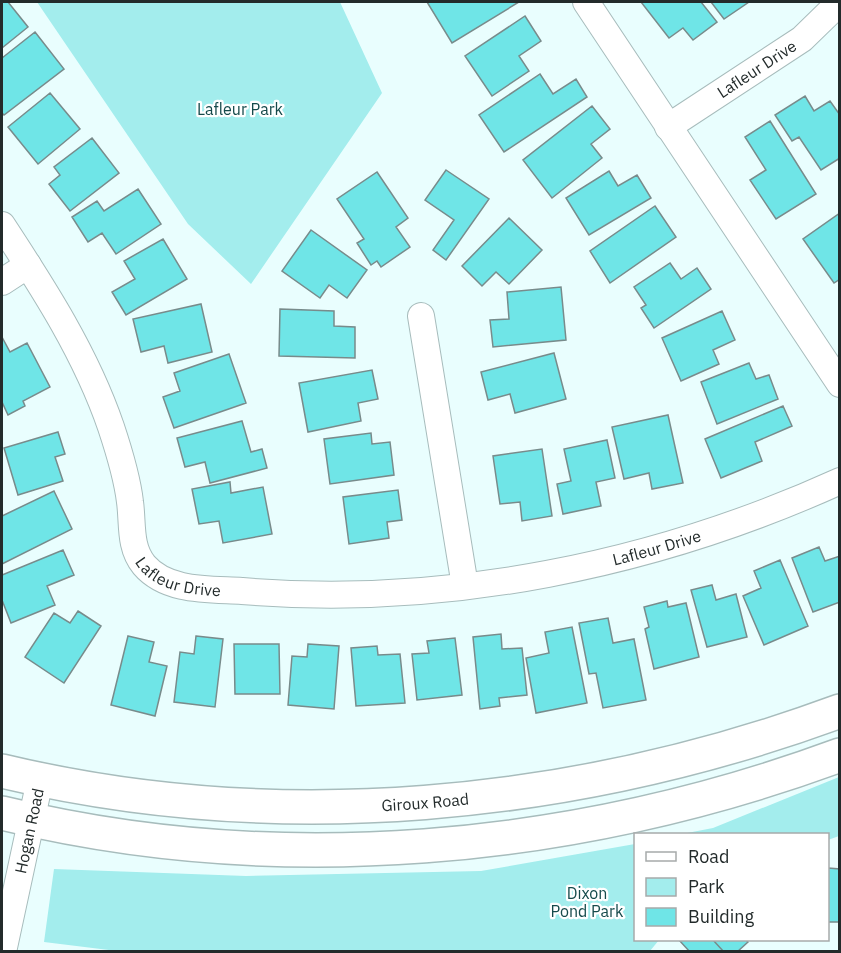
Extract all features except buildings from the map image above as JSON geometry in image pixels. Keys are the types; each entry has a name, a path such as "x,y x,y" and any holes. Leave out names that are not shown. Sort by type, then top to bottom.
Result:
{"main road":[{"name":"Giroux Road","path":"2,771 40,780 139,796 289,807 464,800 558,787 641,771 718,752 840,711"},
{"path":"17,817 139,837 257,848 411,846 492,841 646,814 794,772 840,755"}],"street":[{"path":"586,2 840,384"},
{"name":"Lafleur Drive","path":"668,127 802,39 840,2"},
{"name":"Lafleur Drive","path":"2,228 28,265 64,325 96,388 122,463 137,554 155,574 181,586 295,594 390,593 538,576 662,546 747,519 840,481"},
{"path":"2,282 28,265"},
{"path":"421,316 465,586"},
{"name":"Hogan Road","path":"3,951 17,817 40,780"}],"green space":[{"name":"Lafleur Park","path":"37,2 340,2 382,93 251,284 188,224"},
{"path":"839,777 839,836 829,840 829,833 687,833 713,828"},
{"name":"Dixon Pond Park","path":"634,844 634,941 658,941 650,951 125,952 44,942 54,869 246,876 481,871"}]}
